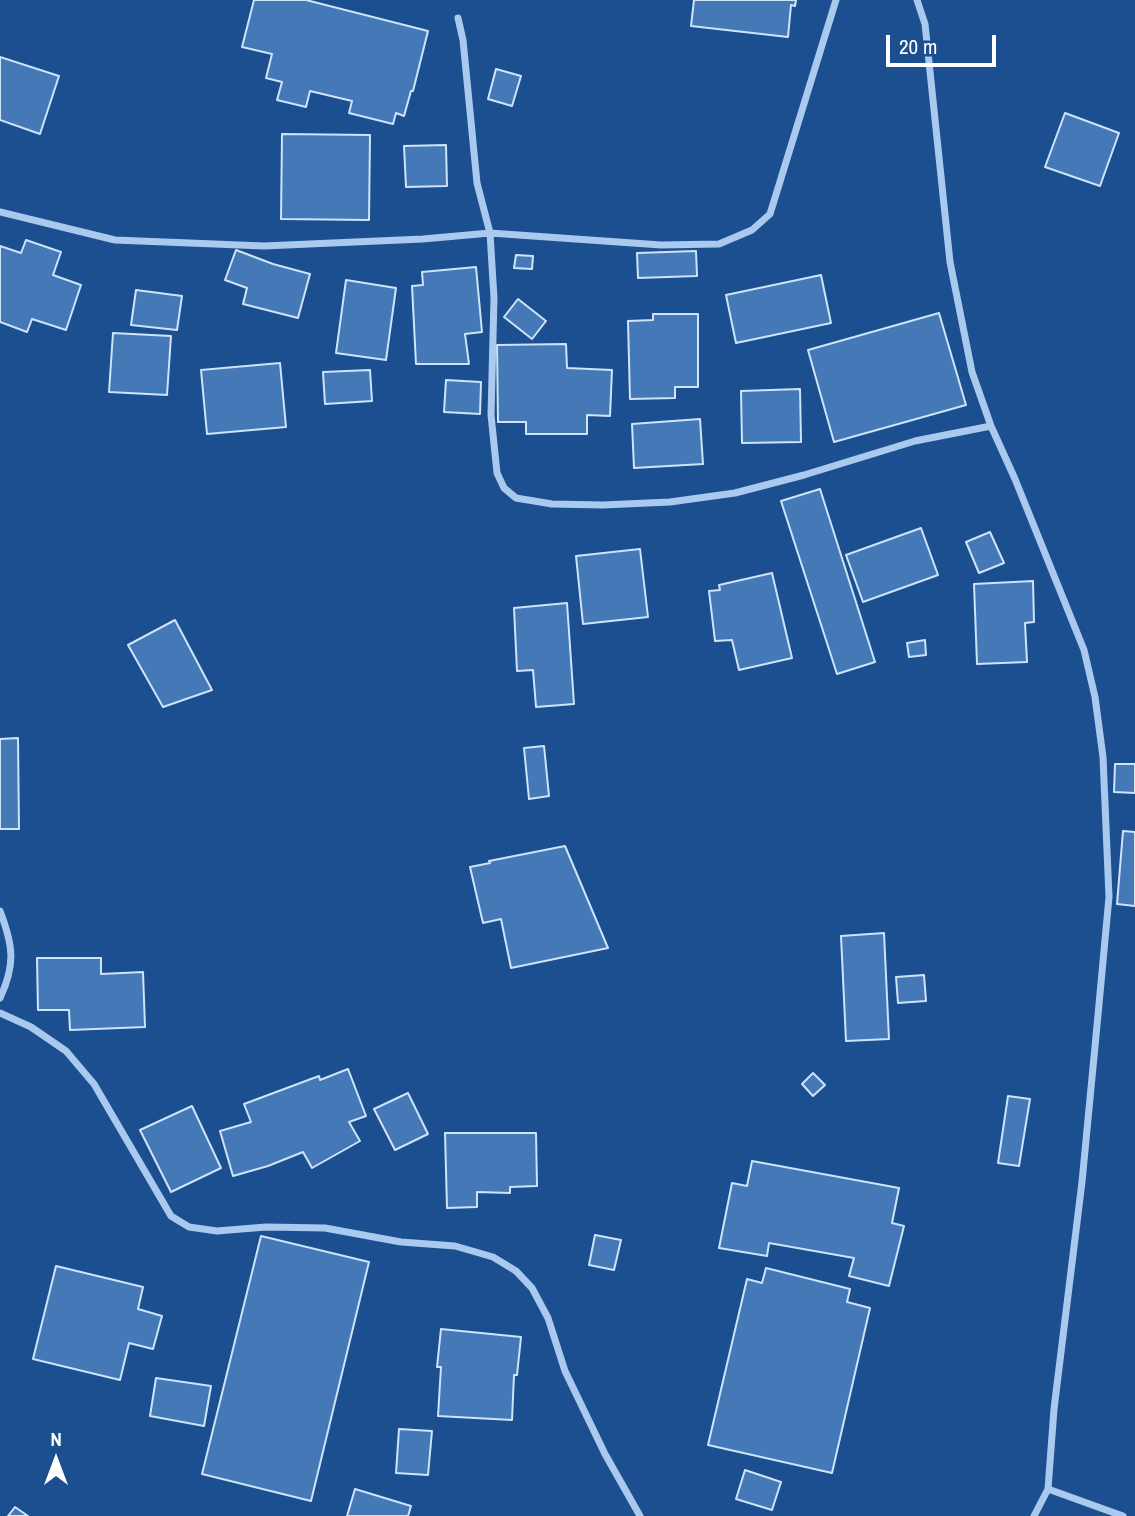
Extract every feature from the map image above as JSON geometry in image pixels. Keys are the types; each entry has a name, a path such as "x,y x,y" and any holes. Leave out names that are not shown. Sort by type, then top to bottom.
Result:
{"street":[{"path":"0,212 102,237 128,240 264,246 424,239 490,233 660,245 719,244 752,230 770,214 836,0"},
{"path":"917,0 925,24 950,262 972,372 991,426 1084,650 1095,697 1103,758 1109,897 1083,1170 1054,1409 1048,1489 1034,1516"},
{"path":"458,18 463,40 477,183 490,233 494,298 491,415 496,472 504,488 516,498 552,505 603,505 670,502 735,493 915,441 991,426"},
{"path":"0,911 12,940 10,978 0,998"},
{"path":"0,1013 31,1027 66,1051 94,1084 171,1216 189,1227 216,1231 266,1227 325,1228 401,1242 455,1246 494,1257 516,1271 531,1288 548,1318 565,1371 605,1454 640,1516"},
{"path":"1048,1489 1124,1516"}],"building":[{"path":"254,0 306,0 428,31 404,116 396,113 393,124 349,113 352,101 310,91 306,107 277,100 282,82 266,78 272,54 242,47"},
{"path":"694,0 796,0 795,6 791,5 788,37 691,26"},
{"path":"0,57 59,76 40,134 0,120"},
{"path":"496,69 521,76 512,106 488,99"},
{"path":"1065,113 1119,133 1100,186 1045,167"},
{"path":"282,134 370,135 369,220 281,219"},
{"path":"446,145 447,186 406,187 404,146"},
{"path":"26,240 61,252 53,275 81,285 66,330 32,319 27,332 0,322 0,246 21,253"},
{"path":"236,250 310,274 298,318 243,304 247,288 225,280"},
{"path":"696,251 697,276 638,278 637,253"},
{"path":"516,255 533,256 532,269 514,268"},
{"path":"476,267 482,332 465,334 469,364 416,364 412,286 423,285 422,272"},
{"path":"821,275 831,323 736,343 726,295"},
{"path":"346,280 396,288 386,360 336,353"},
{"path":"136,290 182,296 177,330 131,325"},
{"path":"518,299 546,321 532,339 504,317"},
{"path":"939,313 966,405 834,442 808,350"},
{"path":"653,314 698,314 698,387 675,387 675,398 630,399 628,321 653,320"},
{"path":"113,333 171,336 167,395 109,392"},
{"path":"566,344 567,368 612,370 610,416 587,415 587,434 526,434 526,422 498,422 497,345"},
{"path":"280,363 286,427 207,434 201,370"},
{"path":"370,370 372,401 325,404 323,372"},
{"path":"446,380 481,382 480,414 444,412"},
{"path":"800,389 801,442 742,443 741,391"},
{"path":"700,419 703,464 634,468 632,424"},
{"path":"820,489 875,662 837,674 781,501"},
{"path":"921,528 938,575 863,602 846,555"},
{"path":"990,532 1004,563 979,573 966,542"},
{"path":"640,549 648,617 583,624 576,556"},
{"path":"772,573 792,658 739,670 732,640 715,641 709,591 720,590 719,585"},
{"path":"1033,581 1034,622 1025,623 1027,662 977,664 974,584"},
{"path":"567,603 574,704 536,707 533,670 517,671 514,608"},
{"path":"175,620 212,690 163,707 128,645"},
{"path":"925,640 926,655 909,657 907,643"},
{"path":"18,738 19,829 0,829 0,739"},
{"path":"544,746 549,796 529,799 524,748"},
{"path":"1115,764 1135,764 1135,793 1114,792"},
{"path":"1123,831 1135,832 1135,906 1117,904"},
{"path":"565,846 608,948 511,968 501,919 483,923 470,867"},
{"path":"884,933 889,1039 846,1041 841,936"},
{"path":"37,958 101,958 101,974 143,972 145,1027 70,1030 69,1010 38,1010"},
{"path":"924,975 926,1001 898,1003 896,977"},
{"path":"348,1069 366,1116 349,1122 360,1141 312,1168 303,1152 233,1176 220,1131 251,1122 244,1104 319,1076 320,1080"},
{"path":"813,1073 825,1085 813,1096 802,1084"},
{"path":"408,1093 428,1134 395,1150 374,1109"},
{"path":"1008,1096 1030,1099 1019,1166 998,1163"},
{"path":"192,1106 221,1168 171,1192 140,1130"},
{"path":"445,1133 536,1133 537,1186 510,1187 510,1193 477,1192 477,1207 447,1208"},
{"path":"752,1161 899,1188 892,1223 904,1226 889,1286 849,1276 854,1258 769,1243 767,1256 719,1248 732,1183 747,1186"},
{"path":"595,1235 621,1240 614,1270 589,1265"},
{"path":"261,1236 369,1262 311,1501 202,1474"},
{"path":"56,1266 143,1287 138,1309 162,1316 153,1349 129,1343 120,1380 33,1359"},
{"path":"766,1268 850,1289 847,1302 870,1308 832,1473 708,1445 747,1279 762,1283"},
{"path":"441,1329 521,1337 517,1375 514,1375 512,1420 438,1416 441,1367 437,1367"},
{"path":"156,1378 211,1386 204,1426 150,1416"},
{"path":"399,1429 432,1431 428,1475 396,1473"},
{"path":"745,1470 781,1482 772,1510 736,1499"},
{"path":"355,1489 411,1506 408,1516 347,1516"},
{"path":"15,1507 28,1516 8,1516"}]}
